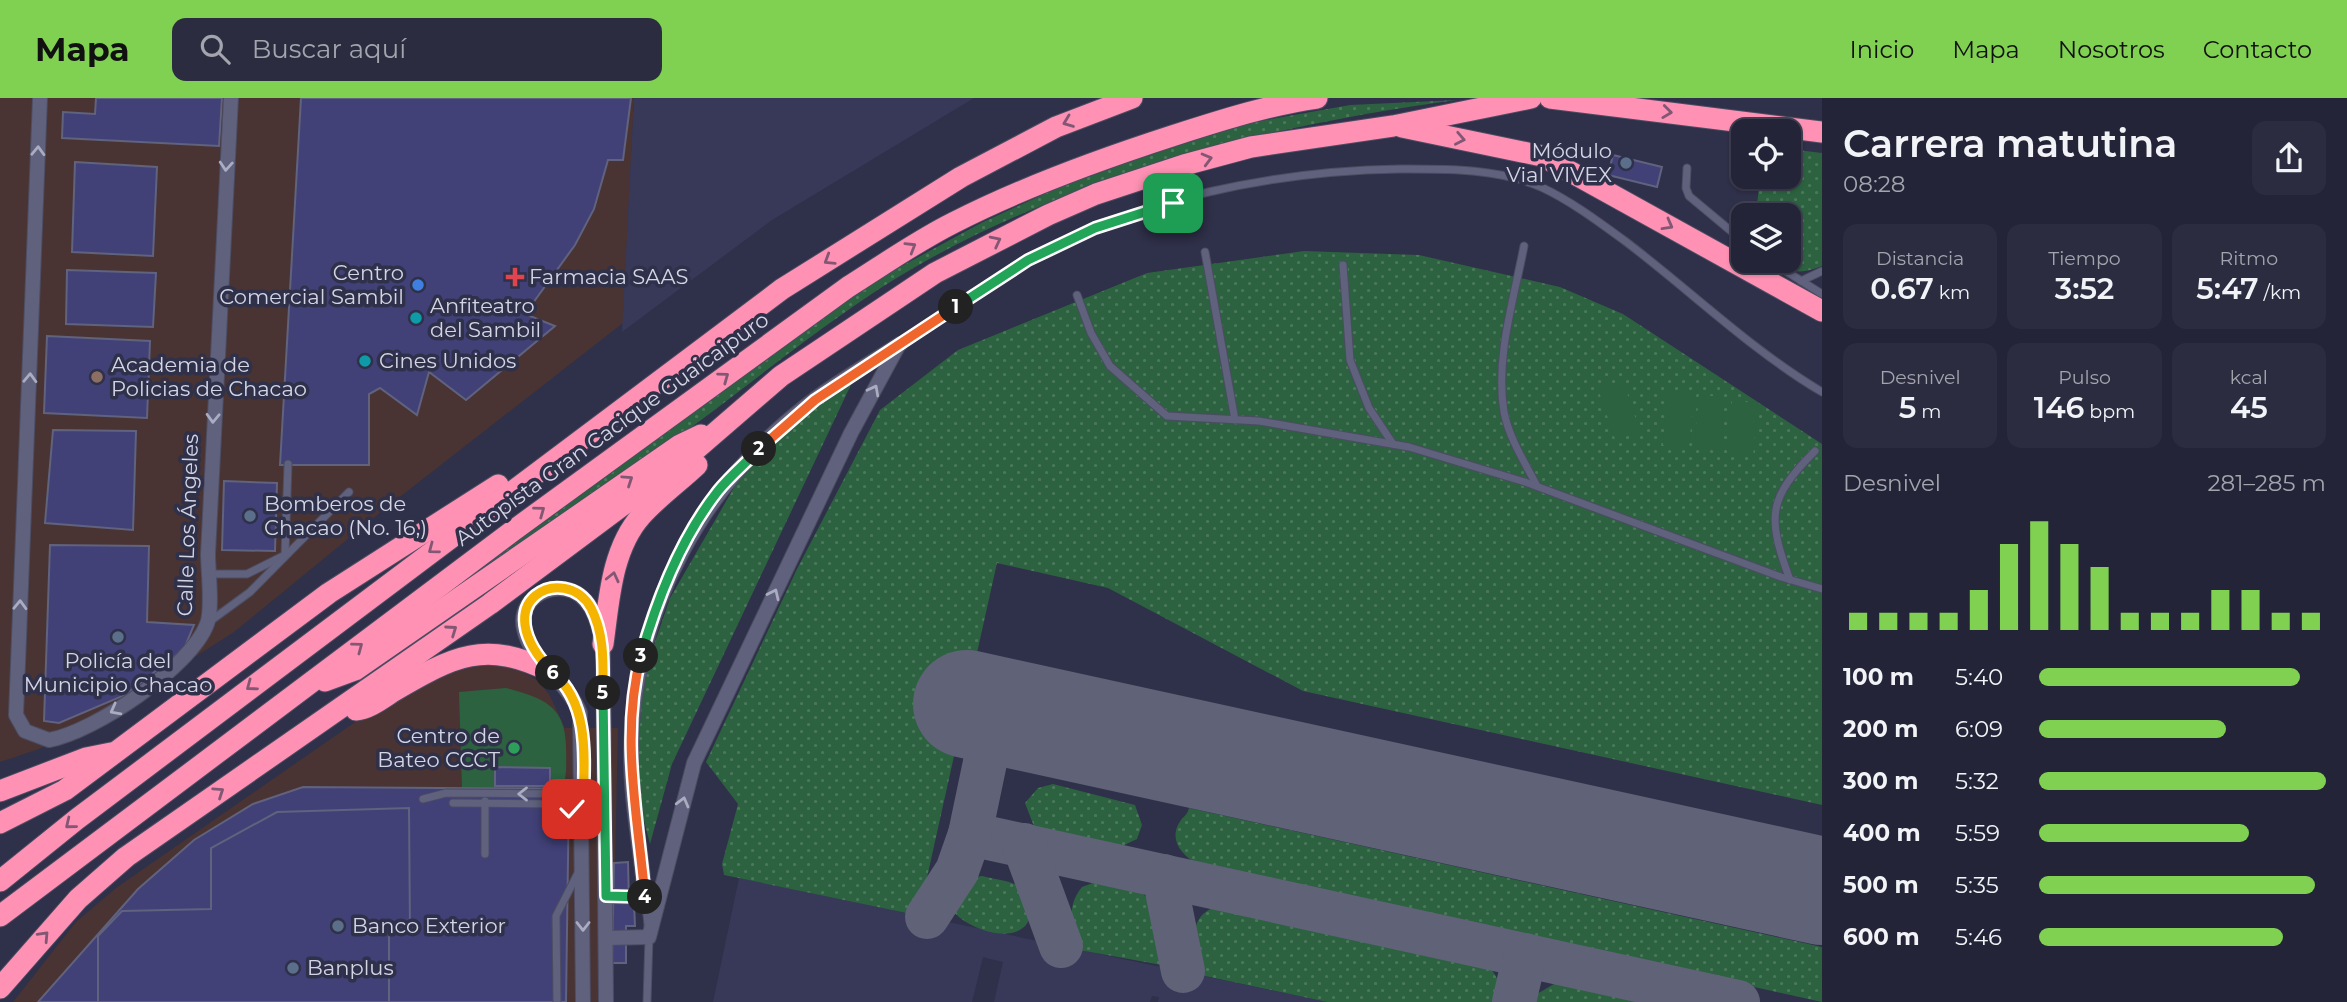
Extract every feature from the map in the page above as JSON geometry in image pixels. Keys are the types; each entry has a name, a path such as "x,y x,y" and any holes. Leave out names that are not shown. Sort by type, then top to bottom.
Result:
{"highway":[{"name":"Autopista Gran Cacique Guaicaipuro","path":"0,881 76,818 782,289 961,177 1056,127 1132,98"},
{"name":"Autopista Gran Cacique Guaicaipuro","path":"0,916 514,530 848,287 951,223 1114,155 1224,119 1317,98"},
{"path":"0,988 78,900 126,857 490,604 686,458 781,376 832,339 935,272 1096,194 1184,165 1251,147 1393,125 1531,98"},
{"path":"1550,98 1822,132"},
{"path":"1393,125 1542,156 1822,311"},
{"path":"0,823 65,790 329,593 624,405"},
{"path":"304,688 355,670 680,445 722,426"},
{"path":"603,645 610,589 626,541 640,517 718,446 722,426"},
{"path":"337,712 362,710 417,678 469,655 496,653 551,672"},
{"path":"0,791 86,758 120,751"}],"street":[{"name":"Calle Los Ángeles","path":"40,98 16,715 25,731 49,740 59,739 128,704 189,655 208,622 220,266 231,98"},
{"path":"606,896 645,897 631,791 631,746 639,663 662,592 695,527 718,492 765,442 815,400 900,344"},
{"path":"607,938 649,937 694,763 845,446 900,344"},
{"path":"583,1002 580,713 569,690 530,646 524,628 525,608 531,599 543,591 561,588 575,591 586,601 603,645 606,1002"}],"lane":[{"path":"900,344 1028,260 1095,228 1173,203 1284,175 1361,170 1447,169 1499,175 1540,187 1592,216 1661,268 1792,376 1822,392"},
{"path":"1687,169 1686,188 1689,196 1731,231"},
{"path":"1524,246 1504,353 1504,412 1512,437 1537,487"},
{"path":"1205,252 1235,420"},
{"path":"1342,265 1350,360 1369,408 1393,444"},
{"path":"1801,281 1822,271"},
{"path":"1789,273 1822,294"},
{"path":"1077,295 1091,333 1110,366 1167,416 1235,420 1393,444 1537,487 1790,580 1822,589"},
{"path":"1790,580 1777,545 1777,498 1815,451"},
{"path":"285,555 288,464"},
{"path":"208,622 250,592 349,492"},
{"path":"208,574 247,574 285,555"},
{"path":"423,799 446,793 560,794 578,782 582,773"},
{"path":"485,794 485,854"},
{"path":"453,803 559,804 572,809 583,823"},
{"path":"557,1002 553,918 583,860"},
{"path":"645,897 649,937 647,1002"}],"shaded area":[{"path":"0,98 634,98 623,323 387,507 234,632 85,727 39,749 0,762"},
{"path":"634,98 974,98 772,220 622,332"},
{"path":"453,663 511,665 537,680 549,694 565,728 618,728 612,1002 13,1002 76,922 116,888 407,686"},
{"path":"739,878 1327,1002 1158,1002 1159,997 1152,996 1150,1002 994,1002 1003,962 983,957 972,1002 713,1002"}],"green space":[{"path":"1457,100 1291,129 1183,156 1076,192 977,234 908,271 865,299 656,452 393,632 865,286 981,223 1070,182 1158,150 1249,123 1350,105"},
{"path":"1801,150 1822,153 1822,266 1801,271 1801,203 1757,203 1759,189 1801,189"},
{"path":"1304,251 1419,255 1560,287 1623,314 1822,444 1822,805 1303,691 1108,588 997,563 920,909 911,914 724,875 722,864 738,804 706,762 797,569 880,410 958,350 1147,273"},
{"path":"857,372 672,764 650,844 635,786 638,692 670,598 739,479 764,449"},
{"path":"1623,381 1640,431 1615,439 1598,389"},
{"path":"1668,392 1694,394 1689,447 1663,445"},
{"path":"1699,395 1725,397 1720,450 1694,448"},
{"path":"1732,401 1758,403 1753,456 1727,454"},
{"name":"Centro de Bateo CCCT","path":"506,688 530,695 549,705 561,721 566,746 565,779 549,789 462,788 459,692"},
{"path":"1053,784 1135,805 1142,825 1137,839 1120,847 1035,829 1025,803 1038,788"},
{"path":"1189,808 1822,947 1822,1002 1196,863 1178,846 1175,835"},
{"path":"982,876 1009,882 1020,888 1031,913 1027,924 1019,931 996,933 983,930 971,925 953,911 951,901 960,888 968,881"},
{"path":"1101,880 1137,889 1150,902 1162,948 1162,965 1079,950 1072,925 1074,902 1082,887"},
{"path":"1216,906 1489,965 1501,985 1500,1002 1327,1002 1205,976 1198,970 1196,925 1206,912"},
{"path":"1559,981 1655,1002 1533,1002 1537,994"}],"building":[{"path":"96,98 222,98 219,146 62,138 63,112 95,114"},
{"name":"Centro Comercial Sambil","path":"301,98 631,98 623,160 608,160 594,209 575,245 525,314 555,326 466,400 429,372 417,415 380,388 369,394 369,465 280,465"},
{"path":"1613,155 1662,167 1657,187 1608,175"},
{"path":"75,162 157,167 153,256 72,252"},
{"path":"67,270 156,273 153,327 66,324"},
{"name":"Academia de Policias de Chacao","path":"47,336 150,341 147,418 44,413"},
{"path":"53,430 136,431 133,530 45,523"},
{"name":"Bomberos de Chacao (No. 16,)","path":"224,481 277,483 275,551 222,550"},
{"name":"Policía del Municipio Chacao","path":"50,545 149,546 147,622 194,625 184,649 125,695 59,723 44,721"},
{"path":"495,767 550,768 550,786 495,786"},
{"path":"303,787 569,789 566,1002 38,1002 138,889 194,840 253,804"},
{"path":"409,808 410,932 389,932 389,1002 98,1002 98,936 122,911 211,909 211,848 277,812"},
{"path":"628,862 629,903 634,903 635,926 626,926 626,963 612,963 614,863"}],"taxiway":[{"path":"996,710 970,834 1738,1002"},
{"path":"927,917 957,871 970,834"},
{"path":"1024,845 1061,946"},
{"path":"1164,876 1183,971"},
{"path":"1514,1002 1525,955"}],"runway":[{"path":"967,704 1822,891"}],"place":[{"name":"Módulo Vial VIVEX","path":"1626,163"},
{"name":"Farmacia SAAS","path":"515,277"},
{"name":"Centro Comercial Sambil","path":"418,285"},
{"name":"Anfiteatro del Sambil","path":"416,318"},
{"name":"Cines Unidos","path":"365,361"},
{"name":"Academia de Policias de Chacao","path":"97,377"},
{"name":"Bomberos de Chacao (No. 16,)","path":"250,516"},
{"name":"Policía del Municipio Chacao","path":"118,637"},
{"name":"Centro de Bateo CCCT","path":"514,748"},
{"name":"Banco Exterior","path":"338,926"},
{"name":"Banplus","path":"293,968"}],"route":[{"path":"572,809 583,823 580,713 569,690 530,646 523,620 525,608 531,599 543,591 561,588 575,591 592,610 603,645 606,896 645,897 642,857 631,791 631,746 639,663 652,615 662,592 695,527 718,492 765,442 815,400 1028,260 1095,228 1173,203"}]}
